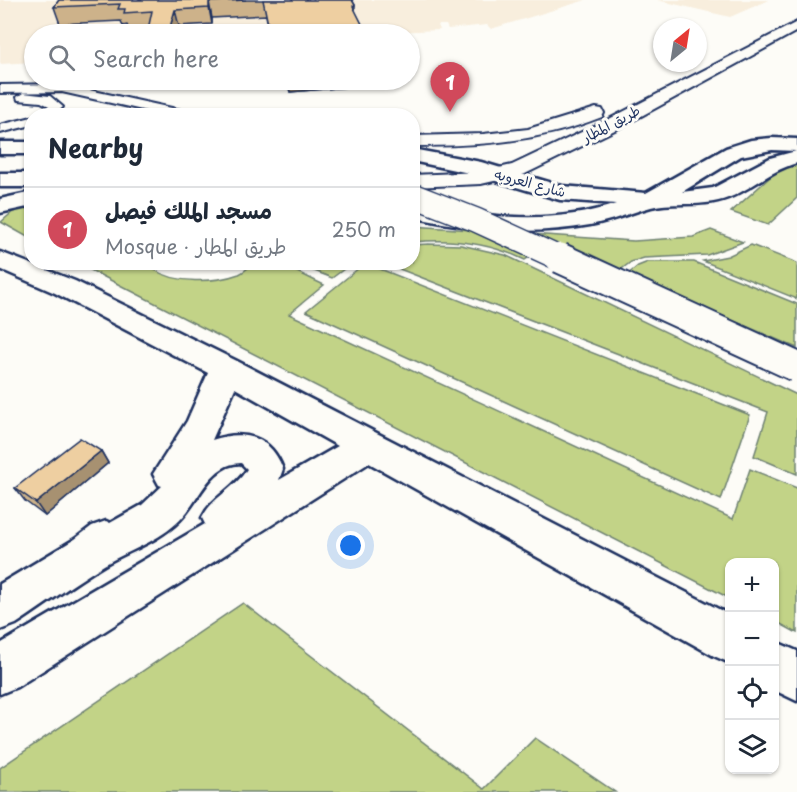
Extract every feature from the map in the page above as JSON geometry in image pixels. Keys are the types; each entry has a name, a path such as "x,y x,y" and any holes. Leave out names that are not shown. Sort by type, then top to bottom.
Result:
{"main road":[{"path":"0,137 24,137"},
{"path":"420,210 473,220 530,223 566,221 614,214 680,185 728,153 740,148 769,143 797,145"},
{"path":"0,148 24,148"},
{"name":"شارع العروبه","path":"420,156 453,162 560,193 649,200 703,198 721,193 777,162 797,157"},
{"path":"0,180 24,180"},
{"path":"420,198 476,220 797,367"},
{"path":"0,206 24,201"},
{"path":"0,260 64,287 226,369 725,638"},
{"path":"90,552 142,508 188,453 206,423 226,369"},
{"path":"0,670 369,444"},
{"path":"0,609 90,552 158,516 209,456 232,448 254,452 262,460 265,469 260,481 172,564"},
{"path":"778,666 797,677"}],"street":[{"path":"769,25 797,11"},
{"name":"طريق المطار","path":"420,181 458,180 500,175 534,163 797,26"},
{"name":"طريق المطار","path":"662,96 637,93 678,72"},
{"path":"0,89 24,89"},
{"path":"71,90 155,108"},
{"path":"0,98 45,98 53,102 55,108"},
{"name":"طريق المطار","path":"420,141 508,139 562,126 608,107 626,117"},
{"path":"0,130 24,123"},
{"path":"0,130 24,130"}],"shaded area":[{"path":"0,0 586,0 491,29 487,25 448,29 446,25 438,25 440,30 420,31 420,24 24,24 24,63 0,64"},
{"path":"657,0 769,0 730,17"}],"green space":[{"path":"797,164 797,198 768,225 731,212 778,170"},
{"path":"24,209 24,235 1,222 15,210"},
{"path":"420,227 634,241 693,237 711,230 743,242 707,255 644,258 631,262 619,271 552,243 525,260 498,249 456,241 420,242"},
{"path":"420,245 461,245 505,255 797,395 797,474 754,456 768,412 402,270 420,270"},
{"path":"751,245 797,263 797,299 703,261 728,256"},
{"path":"648,262 694,262 797,304 797,348 627,275 638,266"},
{"path":"91,270 155,270 172,277 195,281 229,277 245,270 292,270 324,285 289,314 733,519 750,469 797,488 797,633 779,623 779,558 725,558 725,596"},
{"path":"312,270 343,270 332,278"},
{"path":"356,270 383,270 750,415 721,500 306,311"},
{"path":"243,603 484,789 535,738 615,792 0,792 0,768"}],"building":[{"path":"59,0 246,0 209,2 209,8 175,10 171,24 149,24 152,11 124,13 125,9 118,9 120,4 54,7"},
{"path":"263,0 352,0 362,24 268,24"},
{"path":"80,438 101,451 36,503 15,488"}],"place":[{"name":"مسجد الملك فيصل","path":"450,112"}]}
